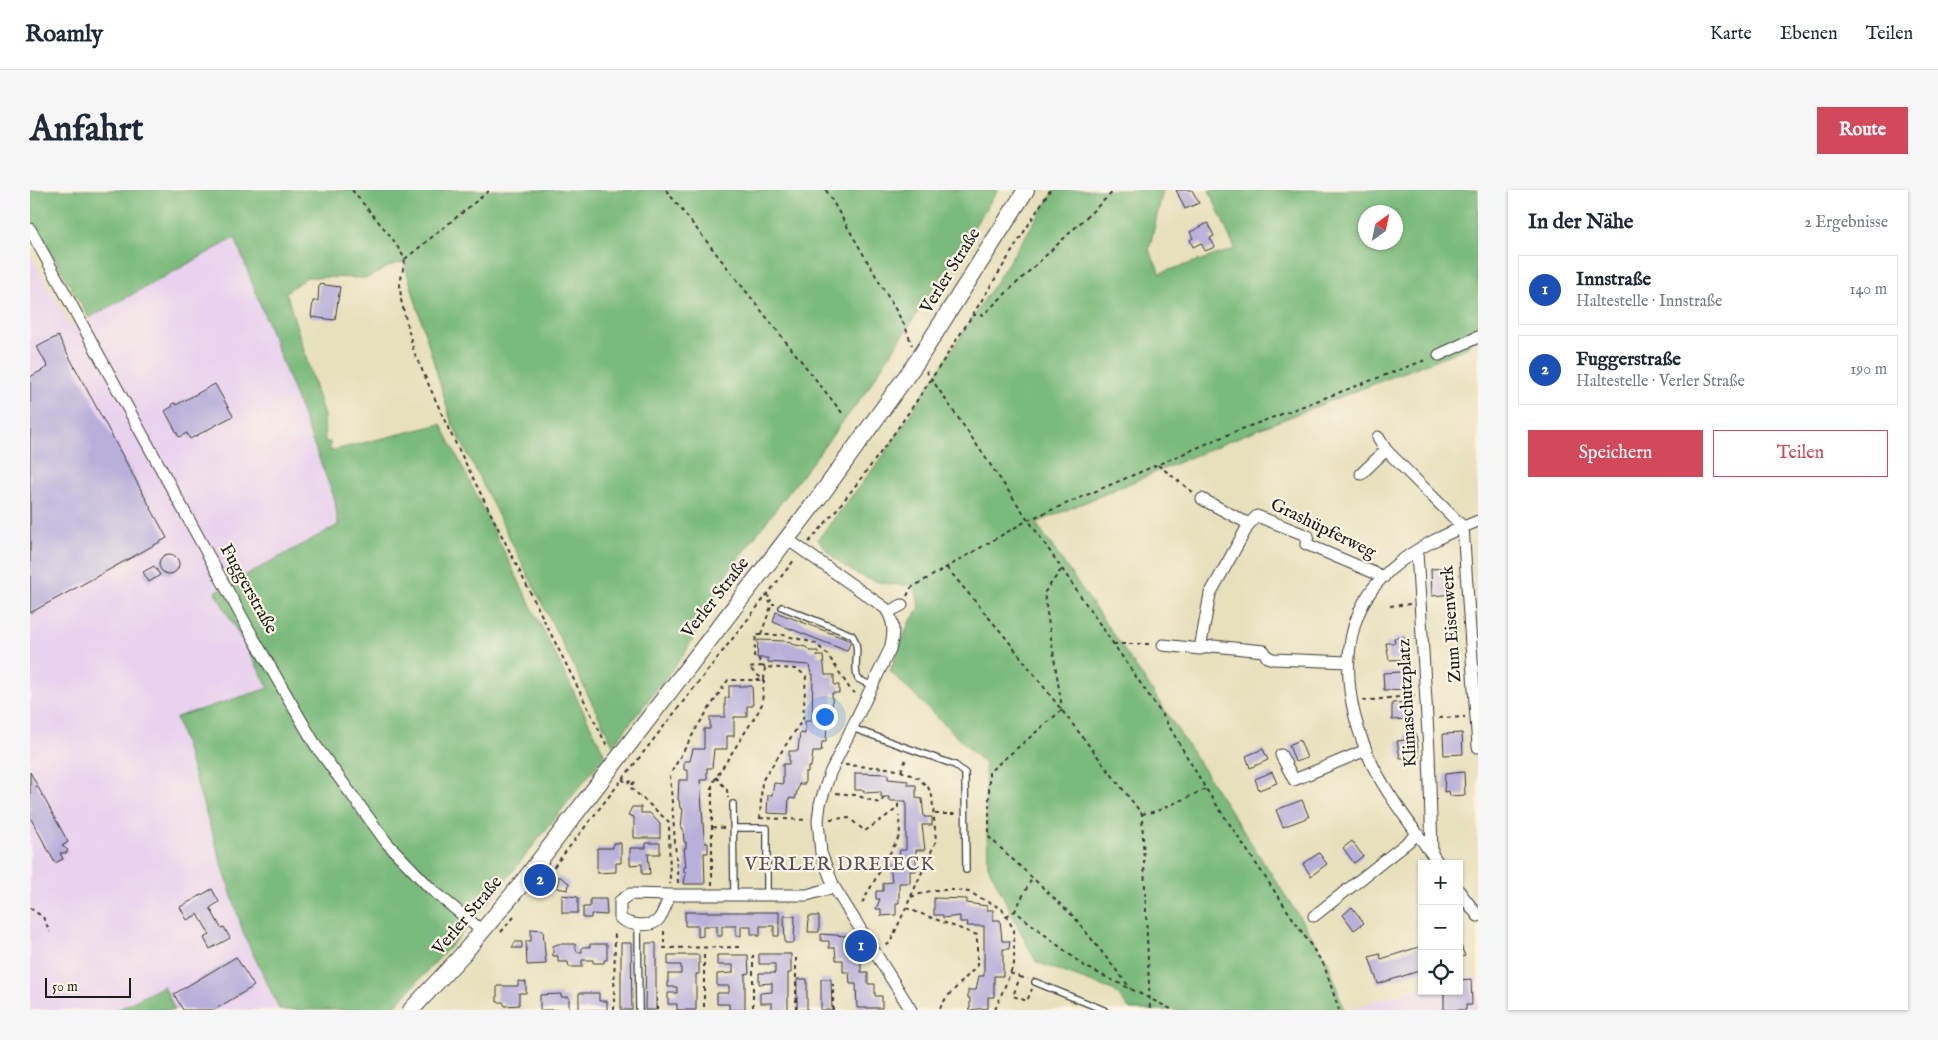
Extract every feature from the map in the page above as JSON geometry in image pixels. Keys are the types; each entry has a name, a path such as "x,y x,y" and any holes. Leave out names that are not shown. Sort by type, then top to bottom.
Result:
{"main road":[{"name":"Verler Straße","path":"411,1010 519,887 614,761 787,539 895,394 1026,190"}],"street":[{"name":"Fuggerstraße","path":"30,229 316,746 387,843 432,889 482,931"},
{"path":"1439,354 1478,338"},
{"path":"1378,437 1386,450 1463,527"},
{"path":"1362,474 1386,450"},
{"name":"Grashüpferweg","path":"1202,499 1249,524"},
{"name":"Grashüpferweg","path":"1200,649 1210,594 1249,524 1257,516 1308,536 1306,544 1384,577"},
{"path":"1437,860 1374,768 1366,750 1356,727 1351,703 1348,686 1347,654 1359,616 1370,594 1391,569 1439,538 1478,521"},
{"name":"Zum Eisenwerk","path":"1463,527 1478,747"},
{"path":"787,539 878,602 888,612 894,635 890,649 823,792 818,821 821,853 834,887 911,1010"},
{"name":"Klimaschutzplatz","path":"1417,552 1426,694 1432,853"},
{"path":"888,612 902,604"},
{"path":"1163,645 1200,649 1213,646 1264,651 1267,657 1273,659 1348,662"},
{"path":"1280,755 1294,780 1366,750"},
{"path":"1314,916 1418,834"},
{"path":"674,891 658,920 630,924 620,918 620,901 630,894 674,891 712,894 807,895 834,887"},
{"path":"1463,896 1478,916"}],"lane":[{"path":"782,606 852,635 856,640 858,651 855,673 858,679 872,686"},
{"path":"852,728 955,765 965,773 966,870"},
{"path":"733,804 734,894"},
{"path":"734,828 767,828 767,895"},
{"path":"638,924 639,1010"},
{"path":"1035,982 1104,1010"}],"path":[{"path":"352,190 392,238 405,259"},
{"path":"490,190 405,259 400,284 401,300 414,352 454,438 622,780 628,784 631,780 634,782 630,787 670,822 674,891"},
{"path":"666,190 842,414"},
{"path":"826,190 905,326"},
{"path":"530,896 883,447 972,315 1050,190"},
{"path":"972,315 983,315 1115,190"},
{"path":"902,604 911,588 1028,520 1234,432 1439,354"},
{"path":"931,378 1163,716 1206,789 1324,966 1339,1010"},
{"path":"1158,465 1202,499"},
{"path":"947,568 1006,638 1142,814 1152,999 1150,1010"},
{"path":"1061,570 1044,593 1062,710"},
{"path":"761,634 772,604 769,602 772,599 766,595"},
{"path":"772,604 782,606"},
{"path":"1390,606 1420,604"},
{"path":"761,666 759,659 754,656 756,635 783,635 815,643 828,655 850,689 866,698"},
{"path":"1113,644 1163,645"},
{"path":"712,894 712,784 762,704 765,666"},
{"path":"760,828 762,781 803,718 806,676 797,669 765,666 749,668 764,680"},
{"path":"674,891 670,774 697,727 728,680 764,680"},
{"path":"1351,703 1426,694"},
{"path":"1062,710 989,772 989,837 1075,918 1131,989"},
{"path":"1427,719 1476,716"},
{"path":"901,772 910,749"},
{"path":"836,761 850,766 888,768 918,778 928,787 932,796 936,841 890,943 875,953"},
{"path":"716,777 727,790 728,798 733,804"},
{"path":"1142,814 1157,811 1206,789"},
{"path":"823,792 855,795 879,803 884,797"},
{"path":"760,818 818,821 844,817 858,824 865,831 898,808 898,801"},
{"path":"935,814 966,814"},
{"path":"862,903 900,835 899,816"},
{"path":"712,827 734,828"},
{"path":"1006,916 1015,912 1032,879"},
{"path":"910,897 933,890 969,892 992,902 1002,909 1014,930 1014,964 995,1010"},
{"path":"30,908 43,917 50,932"},
{"path":"906,908 977,935 977,966 946,998 939,1010"},
{"path":"499,934 518,911"},
{"path":"1015,912 1084,966 1173,1010"},
{"path":"658,920 664,929 664,948 742,948"},
{"path":"614,1010 615,930"},
{"path":"704,955 704,1010"},
{"path":"753,955 753,1010"},
{"path":"796,955 796,1010"},
{"path":"1010,973 1024,978"},
{"path":"1020,976 1013,996 1027,1001 1035,982"},
{"path":"833,984 833,1010"},
{"path":"657,993 657,1010"}],"shaded area":[{"path":"235,238 335,500 338,525 215,592 269,688 176,718 244,935 280,1010 175,1010 164,986 117,1010 30,1010 30,254 71,328"},
{"path":"1478,977 1478,1010 1351,1009 1418,987 1418,995 1463,995 1463,978"}],"green space":[{"path":"30,190 998,190 865,393 730,569 685,653 613,745 451,421 404,262 392,265 367,278 307,277 286,292 324,416 325,442 330,442 330,451 441,424 605,755 471,924 391,1010 280,1010 244,935 176,717 269,688 215,592 338,525 335,500 235,238 89,318 30,216"},
{"path":"1055,190 1163,190 1149,250 1160,273 1235,249 1209,190 1478,190 1478,333 1466,348 1246,434 1036,523 1149,686 1328,961 1344,1010 1130,1010 1115,991 1036,962 988,866 985,764 890,671 909,623 920,608 914,585 886,583 860,575 848,569 837,560 818,539 884,455"},
{"path":"164,986 175,1010 117,1010"}],"building":[{"path":"1176,190 1192,190 1199,203 1185,209"},
{"path":"1208,223 1214,236 1210,238 1215,247 1205,251 1201,243 1193,247 1190,240 1193,238 1190,232"},
{"path":"319,284 340,287 335,320 311,317 313,301 318,301"},
{"path":"58,336 167,538 30,613 30,377 48,367 37,347"},
{"path":"215,384 233,416 190,439 187,433 179,437 165,411 173,406 172,404 175,403 176,405"},
{"path":"169,554 176,557 179,564 176,571 169,574 162,571 159,564 162,557"},
{"path":"154,566 160,575 149,582 143,572"},
{"path":"1452,567 1453,594 1432,596 1431,569"},
{"path":"776,612 851,641 847,651 773,622"},
{"path":"1405,637 1408,659 1389,660 1386,643 1395,643 1394,638"},
{"path":"758,640 791,642 791,644 806,647 810,651 818,651 817,656 823,656 825,675 834,675 834,685 839,685 839,693 832,693 833,722 827,721 826,742 822,742 821,752 813,752 811,767 808,767 808,772 805,772 805,784 799,784 795,799 789,798 788,814 767,813 768,795 772,795 774,783 783,784 783,764 789,764 789,751 798,751 800,733 805,734 805,721 812,721 813,674 811,674 809,665 768,662 768,658 757,658"},
{"path":"1402,672 1406,689 1384,690 1383,673"},
{"path":"729,686 752,686 753,706 747,706 747,717 734,717 734,736 727,736 727,749 714,749 712,768 707,768 707,780 700,780 704,837 705,843 708,843 708,853 704,853 705,884 684,884 686,872 684,872 684,867 686,867 684,848 686,848 686,842 684,842 683,828 681,828 683,809 680,808 678,800 679,780 688,780 688,770 684,770 684,761 690,761 693,749 704,749 704,729 710,729 710,717 725,717 725,698 729,698"},
{"path":"1409,702 1408,719 1392,720 1392,703"},
{"path":"1405,733 1416,733 1419,757 1400,758 1397,741 1405,740"},
{"path":"1462,733 1463,754 1444,755 1443,734"},
{"path":"1300,740 1307,758 1295,762 1289,745"},
{"path":"1263,749 1268,760 1250,768 1246,756"},
{"path":"30,772 37,785 36,788 38,787 68,842 62,846 68,850 66,853 60,853 63,859 55,863 30,817"},
{"path":"1272,772 1277,783 1259,790 1255,779"},
{"path":"1464,772 1465,795 1450,796 1449,791 1444,792 1445,774"},
{"path":"855,773 888,774 888,779 908,781 908,785 916,785 916,798 922,799 924,817 932,817 932,825 922,825 925,850 916,850 916,871 910,871 910,883 899,883 899,903 896,903 896,915 881,916 881,909 876,909 880,899 876,899 876,891 883,891 883,883 892,882 890,864 898,864 900,850 906,850 906,801 889,801 889,797 881,797 881,792 864,793 864,790 855,790"},
{"path":"1302,800 1309,817 1283,827 1276,810"},
{"path":"632,807 641,807 641,813 650,813 660,824 660,838 634,838 634,817 628,815"},
{"path":"1352,841 1363,856 1354,863 1343,848"},
{"path":"613,843 621,843 621,863 616,863 616,872 597,873 597,848 613,848"},
{"path":"646,843 660,843 660,854 648,854 650,874 642,874 642,864 630,865 630,848 646,848"},
{"path":"1319,853 1327,864 1311,876 1303,864"},
{"path":"559,876 569,883 568,890 557,888"},
{"path":"212,889 219,902 210,908 221,928 224,927 230,938 210,949 204,938 210,935 198,914 187,920 180,907"},
{"path":"562,895 578,897 578,913 562,913"},
{"path":"934,898 967,899 967,903 987,906 987,910 993,910 993,920 1000,920 1002,941 1010,941 1009,949 1003,949 1003,976 994,976 994,997 988,997 988,1008 968,1010 970,1008 970,998 968,998 968,990 976,990 979,976 984,976 984,926 967,926 968,922 960,922 960,916 943,918 943,915 934,915"},
{"path":"590,899 606,899 607,915 591,914 591,918 583,918 583,907 590,907"},
{"path":"1352,907 1364,923 1354,930 1343,915"},
{"path":"685,912 779,912 779,936 774,936 774,926 760,926 760,936 757,936 757,934 751,934 751,926 741,926 741,936 736,936 736,926 722,926 722,936 717,936 717,926 703,926 703,936 698,937 698,926 685,926"},
{"path":"784,916 795,916 794,943 785,943"},
{"path":"809,916 819,916 819,932 808,932"},
{"path":"531,929 543,930 546,964 527,965 526,941 531,941"},
{"path":"821,934 847,936 848,948 854,948 855,960 861,960 861,972 868,972 868,984 875,984 875,996 882,996 882,1008 857,1008 856,984 850,984 849,972 843,972 843,960 836,960 835,948 829,948 829,941 821,941"},
{"path":"515,942 522,942 522,948 512,948"},
{"path":"621,943 631,943 632,1010 621,1010"},
{"path":"646,943 656,943 656,1010 645,1010"},
{"path":"558,944 575,944 577,952 582,952 582,947 590,947 590,944 607,944 607,960 604,960 604,963 593,963 593,960 582,960 582,967 569,967 568,962 558,962 558,956 553,956 553,946"},
{"path":"1418,947 1418,971 1378,984 1369,957 1380,954 1381,959"},
{"path":"759,954 791,954 791,973 788,973 788,1010 772,1010 772,1003 760,1003 760,993 772,992 772,983 759,984 759,973 775,973 775,964 759,964"},
{"path":"668,955 699,955 699,974 696,974 696,1010 677,1010 677,1004 668,1004 668,993 677,993 677,987 668,987 668,974 681,974 681,965 668,965"},
{"path":"717,955 748,955 749,973 745,974 745,1010 729,1010 729,1004 717,1004 717,993 729,993 729,986 717,986 717,974 733,973 733,965 717,965"},
{"path":"236,957 254,986 214,1010 183,1010 174,994"},
{"path":"797,979 807,979 807,1010 797,1010"},
{"path":"821,979 831,979 832,1010 821,1010"},
{"path":"1471,979 1472,1005 1466,1005 1466,1010 1444,1010 1444,995 1463,995 1463,980"},
{"path":"518,981 526,982 526,993 519,993 519,1005 505,1006 503,1002 497,1002 497,986 518,986"},
{"path":"579,993 599,993 599,1001 607,1001 607,1010 579,1010"},
{"path":"561,994 561,997 569,997 569,1010 540,1010 540,995"}],"place":[{"name":"Fuggerstraße","path":"540,880"},
{"name":"Innstraße","path":"861,946"}],"district":[{"name":"VERLER DREIECK","path":"840,865"}]}
